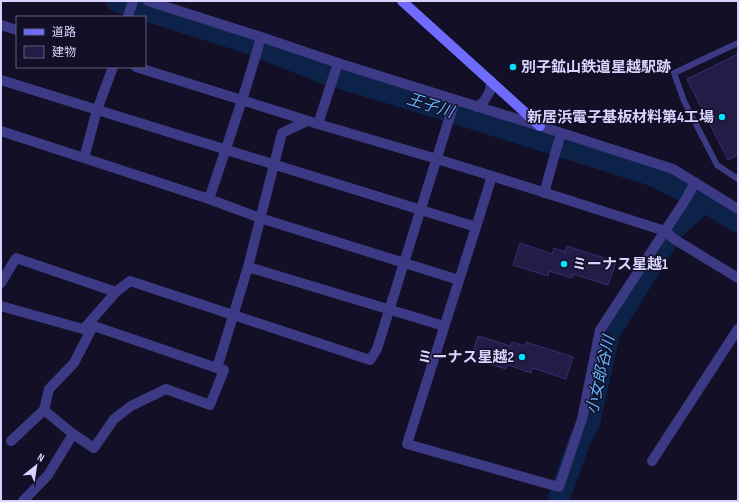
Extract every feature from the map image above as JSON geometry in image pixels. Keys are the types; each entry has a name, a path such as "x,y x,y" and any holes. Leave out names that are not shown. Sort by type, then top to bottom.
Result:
{"street":[{"path":"148,1 337,64 540,126 561,135 673,169 694,184 738,209"},
{"path":"402,1 540,126"},
{"path":"1,25 16,30"},
{"path":"209,200 261,38"},
{"path":"318,124 337,64"},
{"path":"84,158 97,110 113,68"},
{"path":"139,68 318,124 492,176 669,234 738,278"},
{"path":"1,80 476,227"},
{"path":"477,107 484,101 490,91 491,81"},
{"path":"11,441 44,410 49,389 74,363 90,325 116,292 130,281 370,360 377,349 390,310 455,100"},
{"path":"217,368 248,267 282,133 307,120"},
{"path":"1,131 260,218 459,280"},
{"path":"544,193 561,135"},
{"path":"492,176 406,444 559,488 582,419 600,330 669,234 694,184"},
{"path":"1,283 16,258 116,292"},
{"path":"248,267 444,326"},
{"path":"1,306 83,329 90,325 224,370 210,405 166,390 132,406 114,419 94,448 73,434 44,410"},
{"path":"652,462 738,329"},
{"path":"23,501 48,475 73,434"}],"lane":[{"path":"738,43 674,73 684,101 717,165 738,179"}],"building":[{"name":"新居浜電子基板材料第4工場","path":"738,54 738,155 728,160 687,79"},
{"name":"ミーナス星越1","path":"520,243 552,254 554,248 565,252 567,246 616,262 608,285 573,274 572,278 549,271 548,276 513,265"},
{"name":"ミーナス星越2","path":"478,336 511,346 512,342 525,346 526,342 573,357 566,379 533,368 531,373 508,365 506,369 471,358"}],"waterway":[{"name":"王子川","path":"117,1 246,42 327,74 652,175 704,201 738,222"},
{"name":"小女郎谷川","path":"558,501 579,442 589,423 609,333 674,229 704,201"}],"place":[{"name":"別子鉱山鉄道星越駅跡","path":"513,67"},
{"name":"新居浜電子基板材料第4工場","path":"722,117"},
{"name":"ミーナス星越1","path":"564,264"},
{"name":"ミーナス星越2","path":"522,357"}]}
